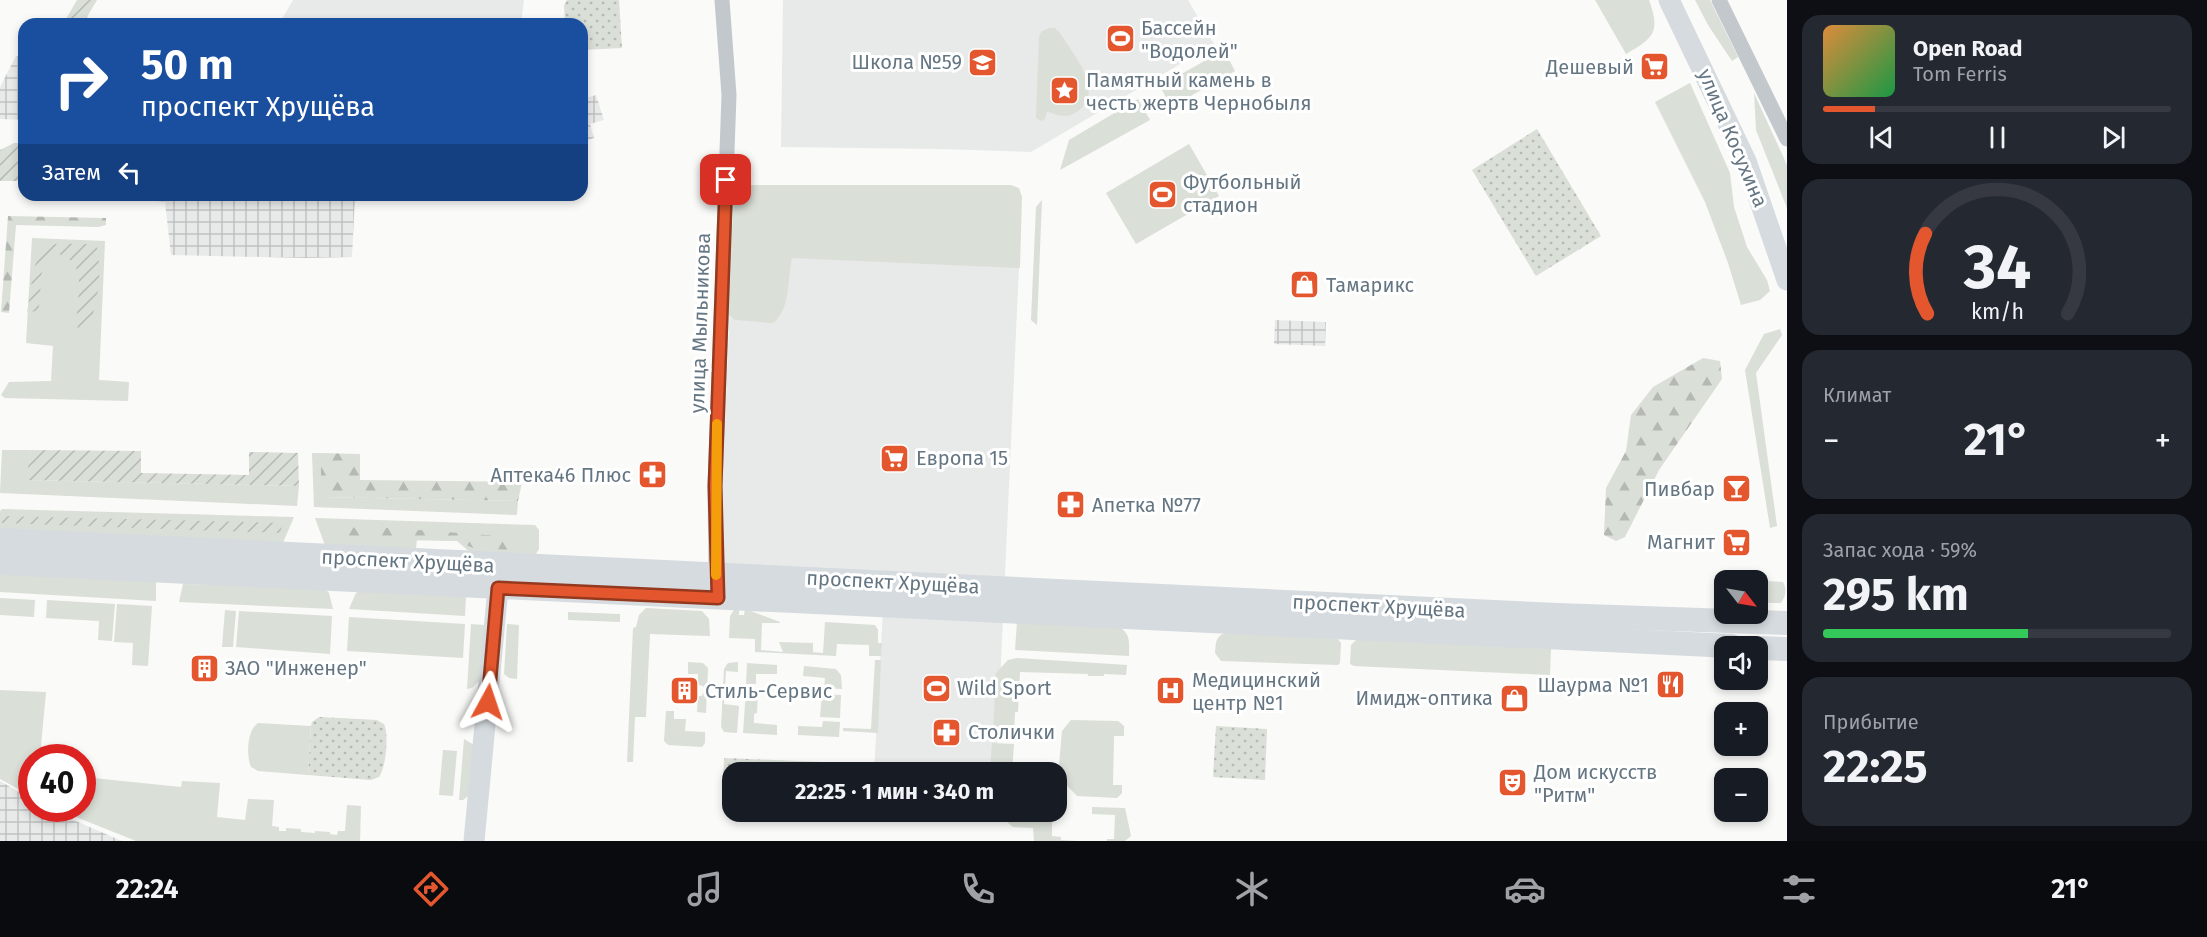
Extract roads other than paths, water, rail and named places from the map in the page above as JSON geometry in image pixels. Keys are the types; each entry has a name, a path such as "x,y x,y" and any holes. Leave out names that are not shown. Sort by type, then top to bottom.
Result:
{"main road":[{"name":"улица Косухина","path":"1669,0 1746,161 1786,274"},
{"name":"проспект Хрущёва","path":"0,540 717,586 1714,645"},
{"name":"проспект Хрущёва","path":"0,563 498,588 717,586 889,581 1557,615 1787,622"},
{"path":"474,841 498,588"},
{"path":"1768,648 1787,649"}],"street":[{"name":"улица Мыльникова","path":"717,586 716,475 729,95 722,0"},
{"path":"1719,0 1787,140"}],"place":[{"name":"Бассейн \"Водолей\"","path":"1120,39"},
{"name":"Школа №59","path":"983,62"},
{"name":"Дешевый","path":"1655,67"},
{"name":"Памятный камень в честь жертв Чернобыля","path":"1065,91"},
{"name":"Футбольный стадион","path":"1162,194"},
{"name":"Тамарикс","path":"1305,285"},
{"name":"Европа 15","path":"895,458"},
{"name":"Аптека46 Плюс","path":"652,475"},
{"name":"Пивбар","path":"1736,489"},
{"name":"Апетка №77","path":"1071,505"},
{"name":"Магнит","path":"1736,542"},
{"name":"ЗАО \"Инженер\"","path":"204,668"},
{"name":"Шаурма №1","path":"1670,685"},
{"name":"Wild Sport","path":"936,688"},
{"name":"Стиль-Сервис","path":"684,691"},
{"name":"Медицинский центр №1","path":"1171,691"},
{"name":"Имидж-оптика","path":"1514,698"},
{"name":"Столички","path":"947,732"},
{"name":"Дом искусств \"Ритм\"","path":"1513,783"}]}
